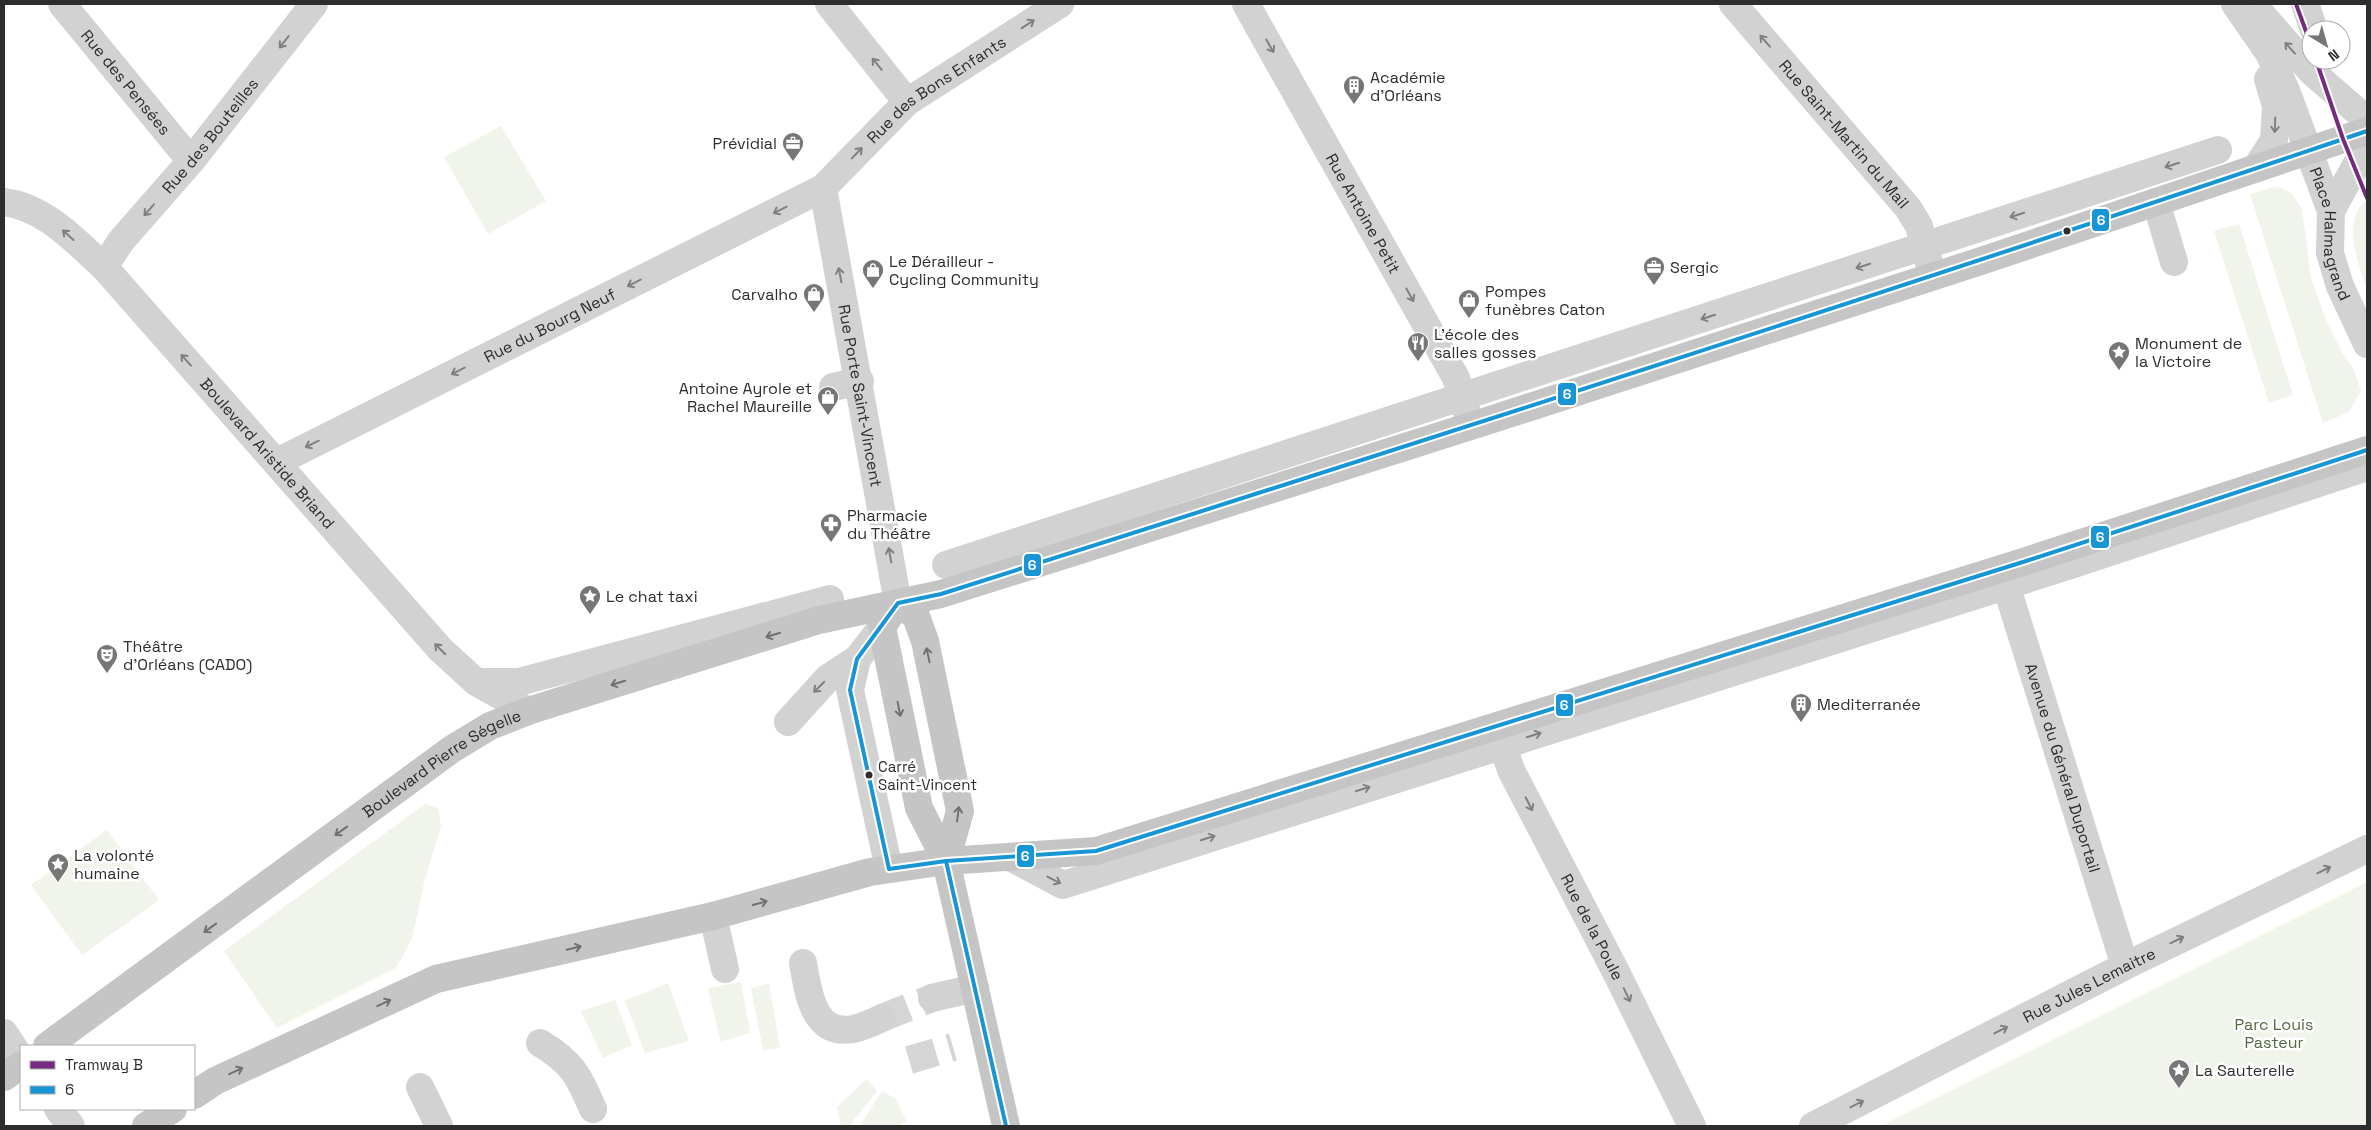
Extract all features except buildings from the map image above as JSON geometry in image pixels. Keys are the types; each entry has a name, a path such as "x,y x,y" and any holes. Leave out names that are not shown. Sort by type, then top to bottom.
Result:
{"main road":[{"name":"Boulevard Pierre Ségelle","path":"48,1045 452,749 490,726 528,711 819,620 941,594 1932,277 2367,131"},
{"path":"195,1094 215,1081 436,979 713,916 870,872 946,861 1096,851 1500,736 2004,576 2367,450"},
{"path":"946,861 960,811 925,641 916,616 898,603 882,627 919,808 946,861 1006,1126"},
{"path":"4,1077 20,1066"},
{"path":"146,1126 170,1110"}],"street":[{"name":"Rue des Pensées","path":"62,4 191,161"},
{"name":"Rue des Bouteilles","path":"104,267 121,241 191,161 314,4"},
{"path":"829,4 907,102"},
{"name":"Rue des Bons Enfants","path":"823,188 907,102 1060,4"},
{"name":"Rue Antoine Petit","path":"1246,4 1456,378 1471,426"},
{"name":"Rue Saint-Martin du Mail","path":"1733,4 1908,208 1919,226 1932,277"},
{"path":"2220,4 2257,54 2266,73 2276,106 2274,140 2256,168"},
{"name":"Place Halmagrand","path":"2235,4 2275,64 2331,210 2330,253 2350,311 2367,344"},
{"path":"2252,4 2293,52 2336,94 2367,120"},
{"path":"2305,4 2311,20"},
{"path":"2328,70 2336,94"},
{"path":"2331,210 2367,145"},
{"path":"946,565 2218,150"},
{"name":"Rue Porte Saint-Vincent","path":"823,188 860,381 898,603"},
{"name":"Rue du Bourg Neuf","path":"277,462 823,188"},
{"name":"Boulevard Aristide Briand","path":"4,202 21,206 57,225 104,267 440,649 476,682 528,711"},
{"path":"2156,202 2174,262"},
{"path":"833,387 860,381"},
{"path":"2004,576 2367,467"},
{"name":"Avenue du Général Duportail","path":"2004,576 2125,966"},
{"path":"476,682 519,682 830,599"},
{"path":"788,722 828,678 857,659 882,627"},
{"path":"857,659 850,690 889,869"},
{"name":"Rue de la Poule","path":"1500,736 1511,770 1616,972 1692,1126"},
{"name":"Rue Jules Lemaitre","path":"1813,1126 2125,966 2367,849"},
{"path":"713,916 725,969"},
{"path":"802,963 810,1004 818,1016 828,1024 839,1028 852,1029 882,1018"},
{"path":"932,998 975,988"},
{"path":"4,1033 20,1057"},
{"path":"540,1043 562,1056 580,1080 593,1109"},
{"path":"420,1088 439,1126"},
{"path":"59,1110 71,1126"}],"green space":[{"path":"501,126 546,201 488,234 444,157"},
{"path":"2278,186 2291,193 2302,209 2311,278 2324,315 2340,349 2354,370 2361,391 2349,412 2323,423 2250,194"},
{"path":"2367,199 2367,290 2356,255 2353,230 2359,208"},
{"path":"2239,224 2293,395 2269,403 2214,231"},
{"path":"425,804 438,808 441,826 424,883 412,939 396,968 277,1028 224,951"},
{"path":"107,830 159,900 82,955 31,885"},
{"name":"Parc Louis Pasteur","path":"2367,882 2367,1126 1881,1126"},
{"path":"741,982 750,1033 721,1042 708,988"},
{"path":"668,983 689,1041 645,1053 625,1001"},
{"path":"769,983 780,1048 763,1050 751,988"},
{"path":"615,1000 632,1045 603,1058 581,1011"},
{"path":"867,1079 877,1091 853,1121 853,1126 841,1126 837,1107"},
{"path":"882,1091 896,1099 906,1121 899,1126 860,1126"}],"tunnel":[{"path":"882,1018 932,998"},
{"path":"909,1060 953,1047"}],"tram line":[{"name":"B","path":"2296,4 2302,20"},
{"name":"B","path":"2319,70 2343,139 2367,198"}],"transit line":[{"name":"6","path":"2367,131 2011,250 1476,423 941,594 898,603 857,659 850,690 889,869 946,861 1096,851 2023,562 2367,450"},
{"name":"6","path":"946,861 1006,1126"}],"place":[{"name":"Académie d'Orléans","path":"1354,105"},
{"name":"Prévidial","path":"793,162"},
{"name":"Sergic","path":"1654,286"},
{"name":"Le Dérailleur - Cycling Community","path":"873,289"},
{"name":"Carvalho","path":"814,313"},
{"name":"Pompes funèbres Caton","path":"1469,319"},
{"name":"L'école des salles gosses","path":"1418,362"},
{"name":"Monument de la Victoire","path":"2119,371"},
{"name":"Antoine Ayrole et Rachel Maureille","path":"828,416"},
{"name":"Pharmacie du Théâtre","path":"831,543"},
{"name":"Le chat taxi","path":"590,615"},
{"name":"Théâtre d'Orléans (CADO)","path":"107,674"},
{"name":"Mediterranée","path":"1801,723"},
{"name":"Carré Saint-Vincent","path":"869,775"},
{"name":"La volonté humaine","path":"58,883"},
{"name":"La Sauterelle","path":"2179,1089"}]}
